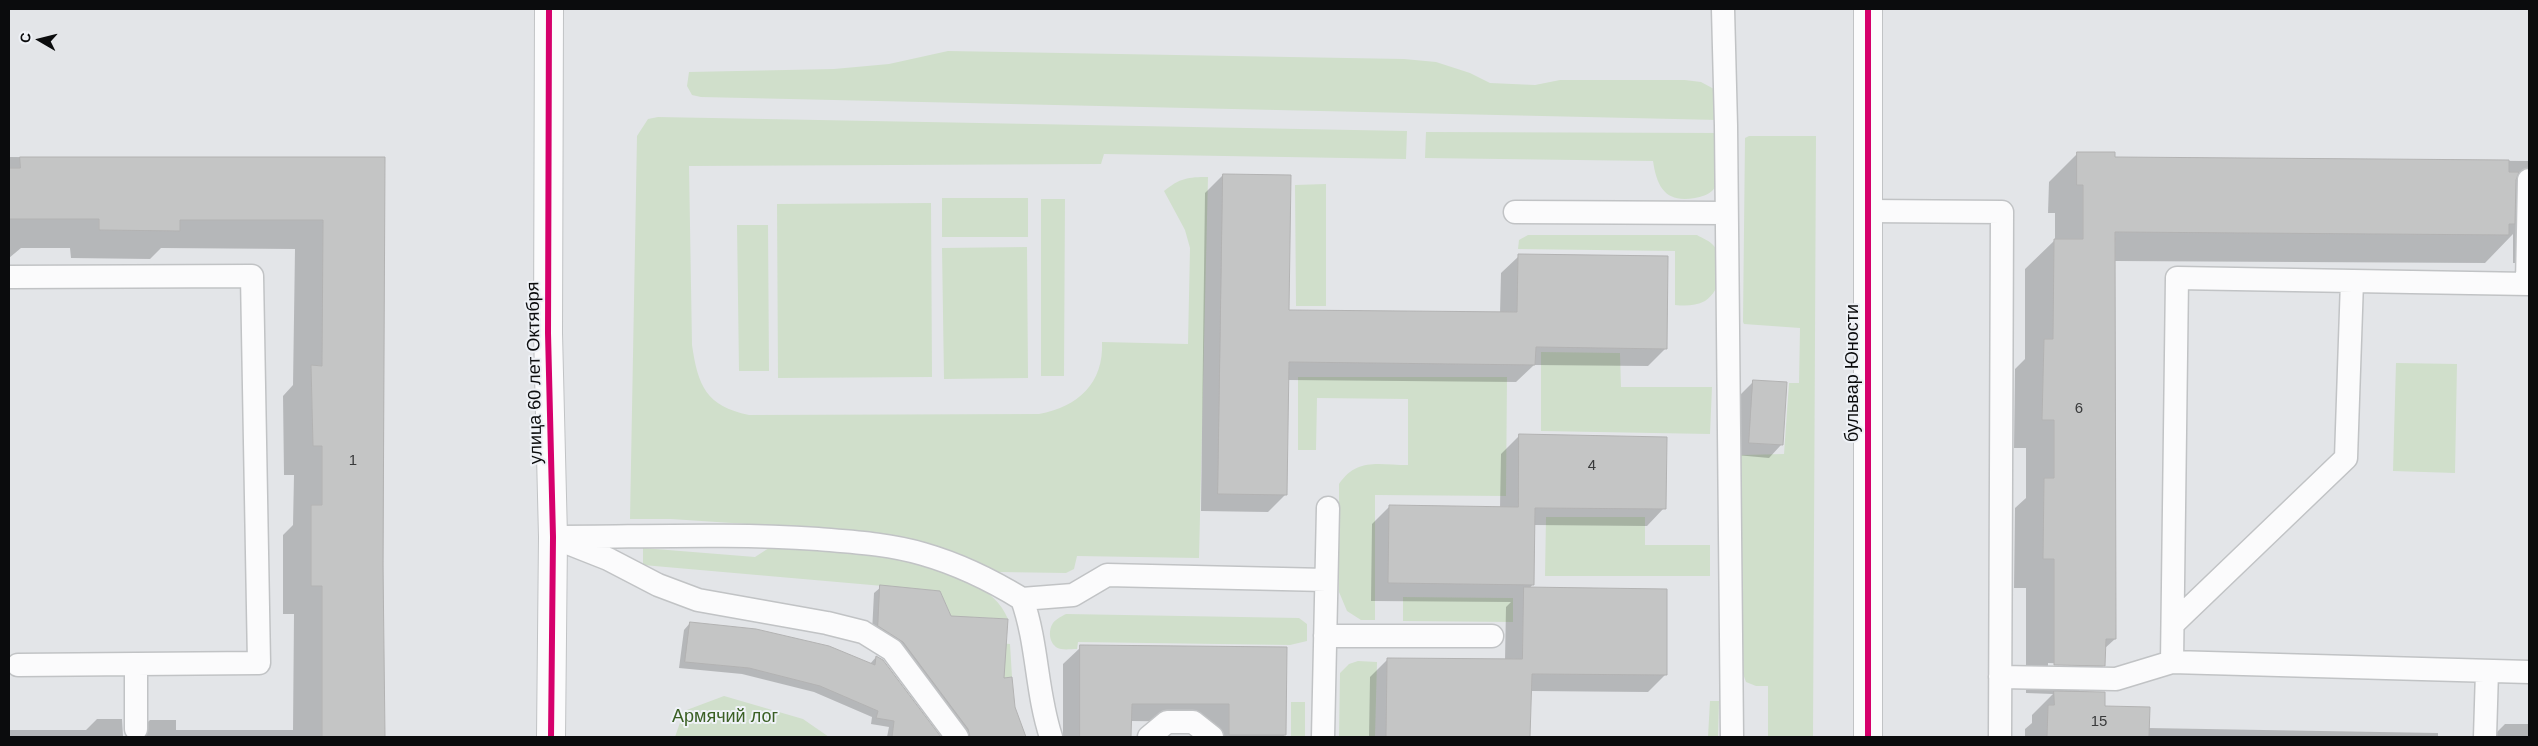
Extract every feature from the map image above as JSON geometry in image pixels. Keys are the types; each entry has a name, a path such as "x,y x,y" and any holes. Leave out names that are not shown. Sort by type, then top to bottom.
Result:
{"street":[{"name":"улица 60 лет Октября","path":"549,9 548,333 553,537 551,737"},
{"name":"бульвар Юности","path":"1868,9 1868,737"}],"lane":[{"path":"1723,9 1732,737"},
{"path":"2172,662 2177,278 2528,284 2529,180"},
{"path":"1868,211 2002,212 2000,737"},
{"path":"1515,212 1726,212"},
{"path":"9,277 252,276 258,663 18,665"},
{"path":"2173,624 2346,458 2352,281"},
{"path":"1323,737 1328,508"},
{"path":"553,537 665,535 782,537 883,546 944,560 966,568 1022,599 1073,595 1107,575 1326,580"},
{"path":"553,537 608,559 658,585 698,600 827,623 863,632 892,650 957,737"},
{"path":"1022,599 1029,618 1045,720 1051,737"},
{"path":"1325,636 1492,636"},
{"path":"2000,677 2116,679 2172,662 2529,672"},
{"path":"136,664 136,729"},
{"path":"2485,737 2487,671"},
{"path":"1149,737 1166,722 1193,722 1212,737"}],"green space":[{"path":"948,51 1404,59 1436,62 1470,73 1490,83 1535,85 1560,80 1685,80 1701,82 1714,89 1719,120 701,97 692,95 687,86 689,72 834,69 889,64"},
{"path":"658,117 1407,131 1406,159 1104,154 1101,164 689,166 692,345 697,372 701,383 714,400 734,411 749,415 1039,414 1066,406 1086,391 1098,370 1102,342 1188,344 1190,248 1185,230 1164,191 1184,179 1208,177 1199,558 1077,556 1074,569 1066,573 999,572 948,550 890,535 671,519 630,519 637,136 648,119"},
{"path":"1426,132 1720,133 1719,178 1713,190 1709,193 1695,198 1677,198 1670,196 1660,186 1653,161 1425,158"},
{"path":"1749,136 1816,136 1813,737 1768,737 1768,686 1756,686 1746,682 1742,671 1741,455 1784,454 1789,383 1799,383 1800,328 1744,324 1743,322 1745,138"},
{"path":"1326,184 1326,306 1296,306 1295,185"},
{"path":"942,198 1028,198 1028,237 942,237"},
{"path":"1041,199 1065,199 1064,376 1041,376"},
{"path":"931,203 932,377 778,378 777,204"},
{"path":"737,225 768,225 769,371 739,371"},
{"path":"1528,235 1697,235 1712,244 1718,252 1721,267 1720,275 1715,290 1705,301 1698,304 1675,305 1675,251 1518,249 1519,240"},
{"path":"1027,247 1028,378 944,379 942,248"},
{"path":"1541,352 1620,353 1621,387 1712,387 1710,434 1541,431"},
{"path":"2396,363 2457,364 2455,473 2393,471"},
{"path":"1298,377 1507,377 1506,496 1375,495 1375,620 1361,620 1347,611 1339,592 1339,484 1346,475 1361,466 1369,464 1408,465 1408,399 1317,398 1316,450 1298,450"},
{"path":"1546,517 1645,517 1645,545 1710,545 1710,576 1545,576"},
{"path":"772,546 830,550 903,560 938,569 969,581 993,598 1008,619 973,617 971,641 1010,644 1012,677 980,682 940,591 643,565 643,548 755,557"},
{"path":"1403,597 1513,598 1513,622 1403,621"},
{"path":"1066,614 1299,618 1307,624 1307,641 1290,645 1078,642 1077,649 1057,648 1051,639 1051,627 1054,622"},
{"path":"1358,661 1377,662 1375,737 1339,737 1340,673 1349,664"},
{"name":"Армячий лог","path":"724,696 803,719 829,737 675,737 684,711"},
{"path":"1710,701 1719,701 1718,737 1708,737"},
{"path":"1291,702 1305,702 1305,737 1291,737"}],"building":[{"path":"2077,152 2115,152 2115,157 2509,160 2509,172 2519,172 2516,180 2515,224 2509,224 2509,235 2115,232 2116,639 2106,639 2105,666 2054,665 2054,559 2043,559 2044,478 2054,478 2054,420 2042,420 2044,339 2053,339 2054,239 2083,239 2083,185 2077,185"},
{"path":"20,157 385,157 383,565 385,737 322,737 322,586 311,586 311,505 322,505 322,446 313,446 311,365 322,366 323,220 180,220 180,231 99,230 99,219 9,219 9,168 20,168"},
{"path":"1223,174 1291,175 1289,310 1517,312 1518,254 1668,256 1667,349 1536,347 1535,365 1289,362 1287,495 1218,494"},
{"path":"1753,380 1787,382 1783,445 1749,443"},
{"path":"1519,434 1667,437 1666,509 1535,508 1534,585 1388,583 1389,505 1518,507"},
{"path":"880,585 940,591 951,616 1008,619 1004,678 1012,677 1015,707 1026,737 970,737 968,729 903,642 878,626"},
{"path":"1524,587 1667,589 1667,675 1532,674 1530,737 1386,737 1387,658 1522,659"},
{"path":"690,622 756,629 829,646 875,665 876,656 883,660 941,737 892,737 894,721 876,718 878,711 820,686 749,668 685,662"},
{"path":"1080,645 1287,647 1286,735 1229,735 1229,704 1132,704 1131,737 1080,737"},
{"path":"2054,691 2105,692 2105,706 2150,707 2149,737 2047,737 2048,705 2054,705"}],"cycle path":[{"path":"549,9 548,333 553,537 551,737"},
{"path":"1868,9 1868,737"}]}
